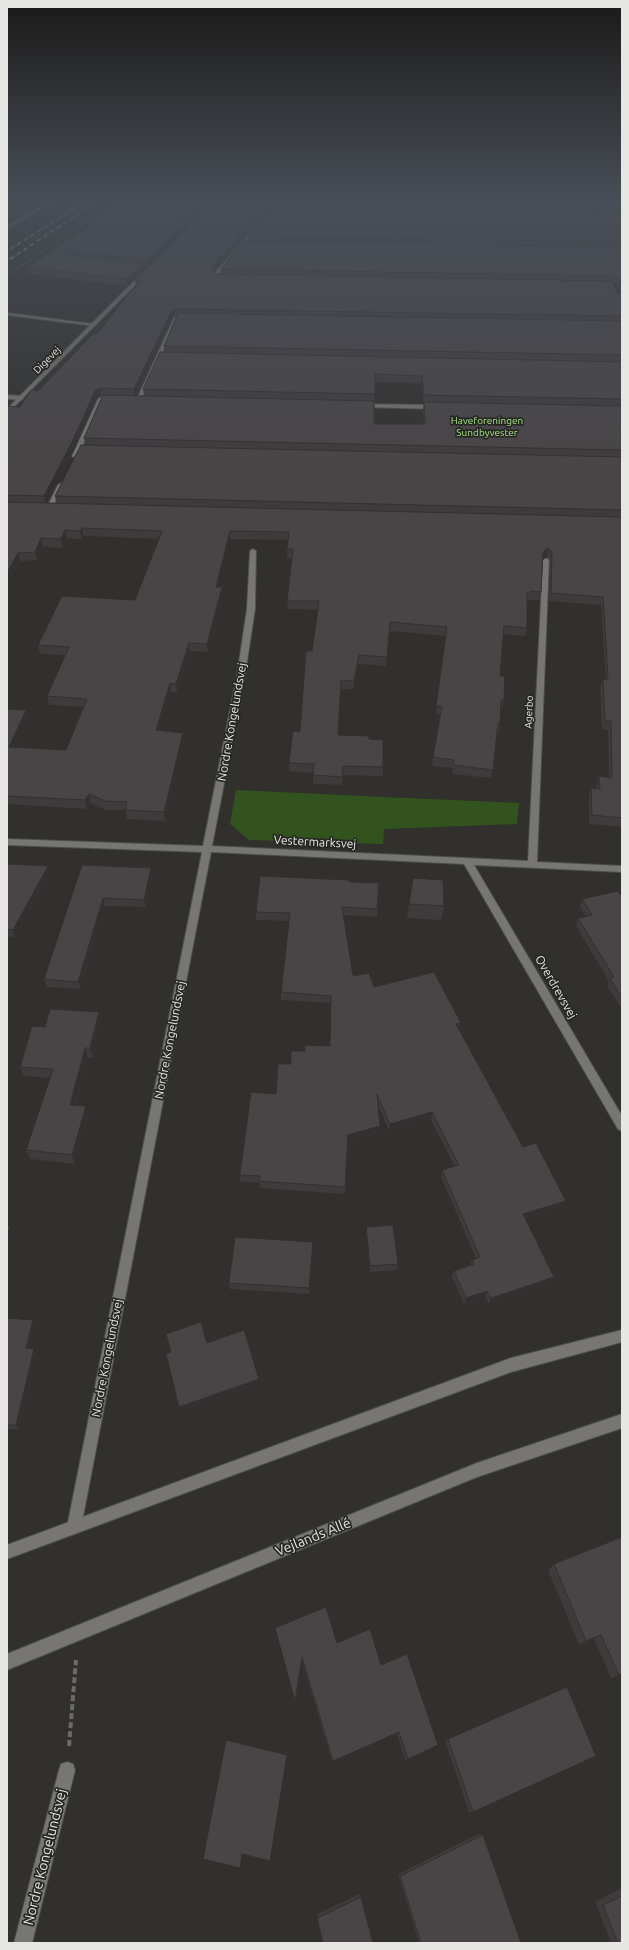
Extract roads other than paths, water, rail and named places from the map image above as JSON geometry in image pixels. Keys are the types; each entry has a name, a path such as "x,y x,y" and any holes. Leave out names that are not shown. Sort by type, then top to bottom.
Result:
{"street":[{"name":"Digevej","path":"7,412 126,292"},
{"path":"7,314 94,325"},
{"path":"138,400 176,318 192,318"},
{"path":"158,356 166,356"},
{"path":"7,397 20,398"},
{"path":"72,462 101,399 123,399"},
{"path":"131,400 146,400"},
{"path":"357,405 443,407"},
{"path":"79,449 86,450"},
{"path":"58,507 46,507 63,481"},
{"name":"Nordre Kongelundsvej","path":"74,1527 208,849 251,609 253,551"},
{"name":"Agerbo","path":"532,864 546,560"},
{"name":"Vestermarksvej","path":"7,842 208,849 622,869"},
{"name":"Overdrevsvej","path":"467,861 622,1126"},
{"path":"7,1552 511,1365 622,1336"},
{"name":"Vejlands Allé","path":"7,1662 477,1470 622,1421"},
{"name":"Nordre Kongelundsvej","path":"23,1943 67,1770"}],"park label":[{"name":"Haveforeningen Sundbyvester","path":"487,426"}]}
